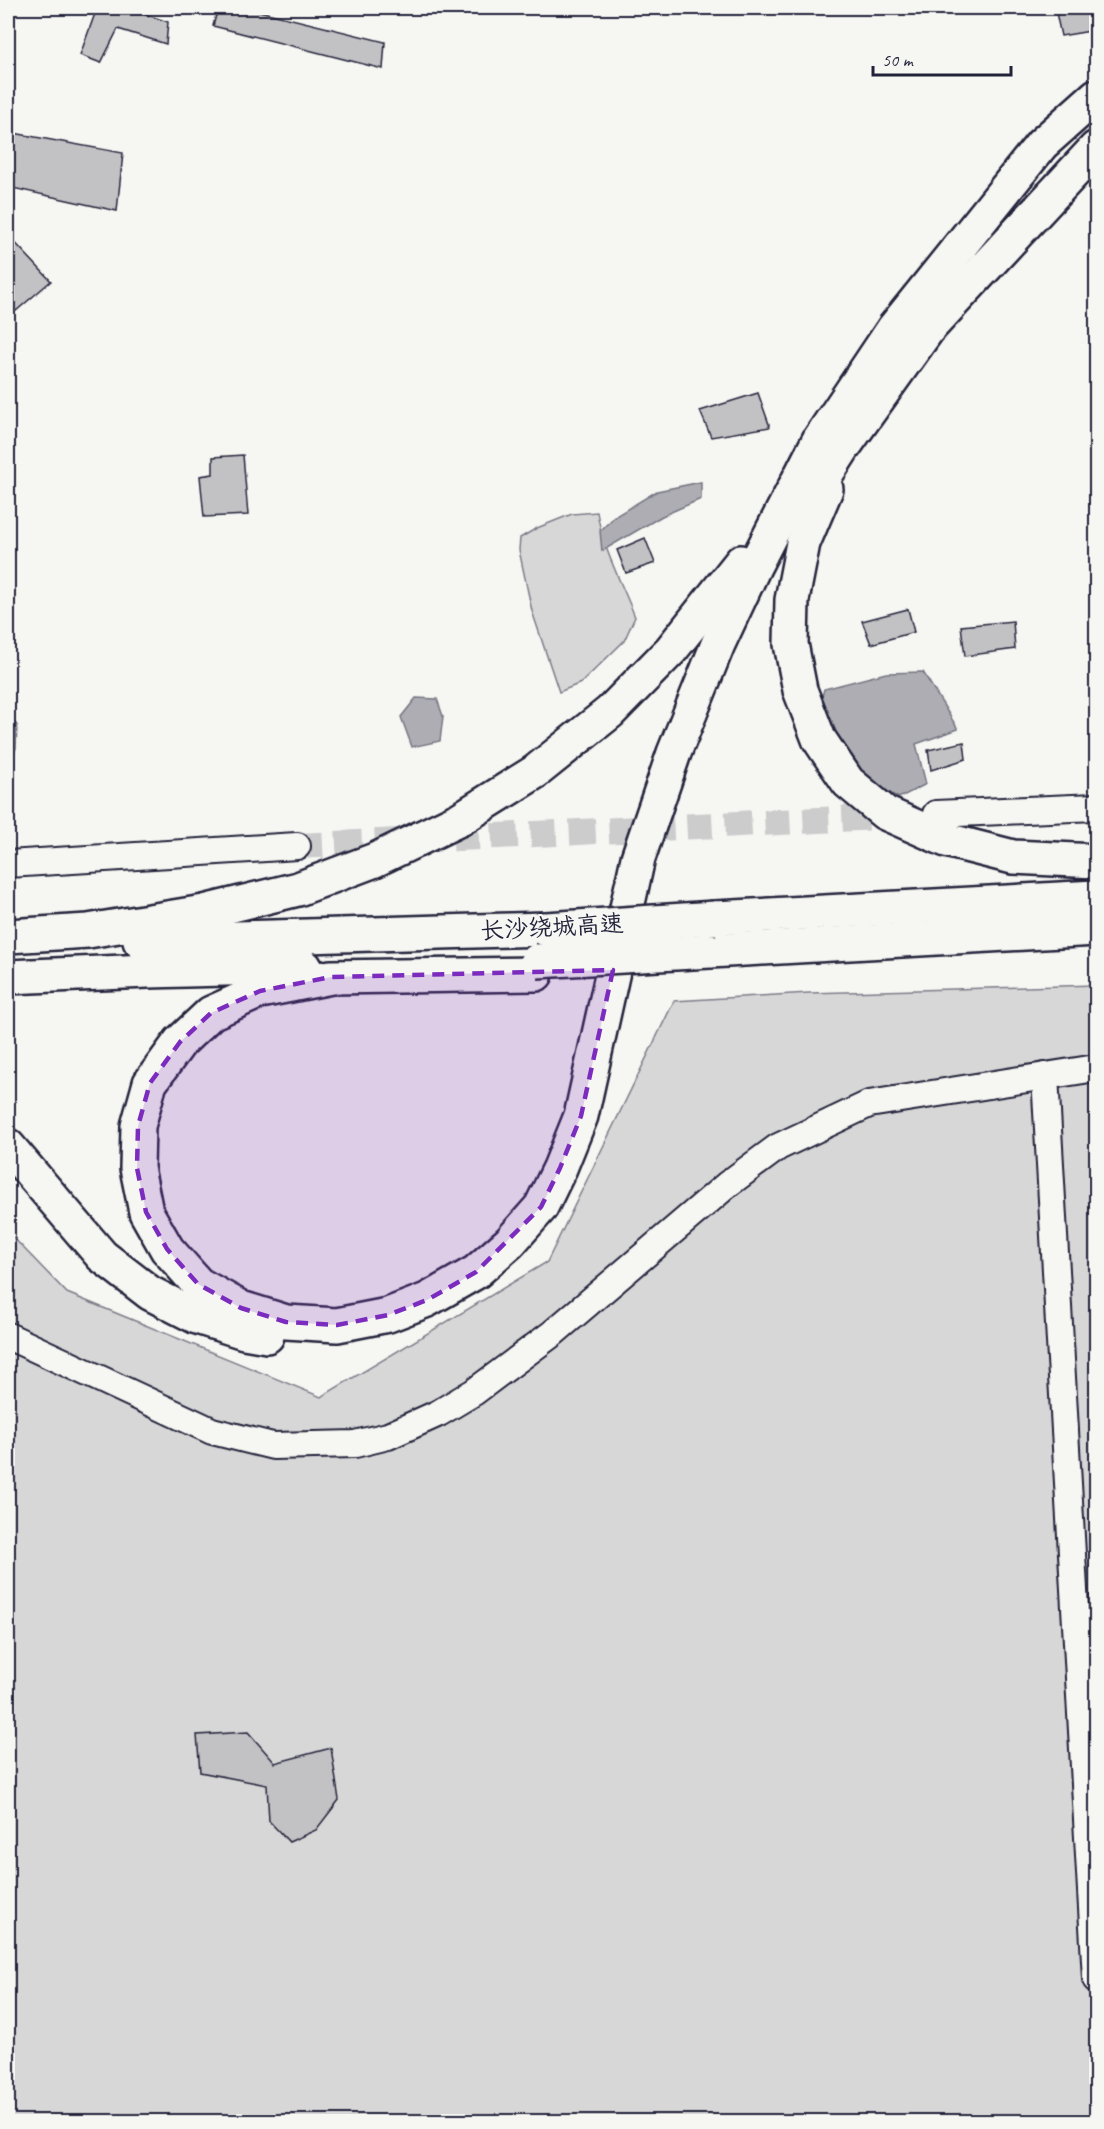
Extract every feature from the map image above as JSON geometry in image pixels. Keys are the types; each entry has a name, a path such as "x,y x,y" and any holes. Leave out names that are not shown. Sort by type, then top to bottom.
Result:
{"highway":[{"path":"1096,96 1042,144 894,327 819,440 754,567 718,644 670,764 638,858 581,1116 541,1207 510,1242 476,1272 417,1304 388,1315 337,1325 286,1322 241,1308 198,1284 167,1249 146,1212 137,1168 138,1126 150,1083 180,1042 211,1013 260,992 331,977 536,967 709,958 935,939 1096,930"},
{"path":"8,1146 102,1256 150,1293 197,1317 244,1332 306,1341 363,1337 419,1321 478,1291 524,1251 552,1215 576,1170 596,1116 646,888 677,791 713,696 754,604 793,526 843,448 928,329 1096,148"},
{"path":"843,448 803,543 792,600 791,644 800,690 819,739 848,782 885,813 895,818 945,840 1013,857 1096,861"},
{"path":"8,936 88,932 204,912 298,889 375,860 460,819 535,772 626,697 671,650 733,573 807,464"},
{"name":"长沙绕城高速","path":"8,948 201,938 546,929 1096,897"},
{"name":"长沙绕城高速","path":"8,977 148,971 536,967"}],"street":[{"path":"936,814 1096,807"},
{"path":"8,864 297,846"},
{"path":"8,1336 212,1431 273,1446 356,1444 388,1436 439,1413 474,1392 553,1333 728,1184 778,1147 870,1104 1096,1068"},
{"path":"1045,1076 1096,1979"}],"highlighted area":[{"path":"613,970 581,1116 560,1168 541,1207 476,1272 427,1300 388,1315 337,1325 286,1322 241,1308 198,1284 167,1249 146,1212 137,1168 138,1126 150,1083 180,1042 211,1013 260,991 331,977"}],"shaded area":[{"path":"701,482 701,499 662,516 602,551 600,531 614,517 657,491"},
{"path":"597,512 608,552 635,617 624,641 581,683 559,692 532,611 519,550 520,538 537,528 572,514"},
{"path":"923,672 958,729 916,744 926,784 899,798 867,780 835,736 820,704 824,689 886,673"},
{"path":"416,698 437,699 443,716 440,741 412,747 401,717"},
{"path":"8,716 17,725 16,748 8,766"},
{"path":"1096,985 1096,2121 8,2121 8,1232 67,1293 321,1397 547,1262 674,1001 809,993"}],"building":[{"path":"97,8 127,8 168,22 166,44 118,29 101,63 80,55"},
{"path":"218,8 247,8 385,42 383,69 213,26"},
{"path":"1055,8 1096,8 1096,30 1061,36"},
{"path":"8,132 123,153 117,211 8,187"},
{"path":"8,235 51,281 16,311 8,304"},
{"path":"758,393 770,427 711,437 700,411"},
{"path":"243,455 248,515 204,517 200,476 213,474 213,457"},
{"path":"645,538 655,563 626,573 617,550"},
{"path":"908,609 914,632 871,644 862,621"},
{"path":"1013,621 1015,649 965,656 961,626"},
{"path":"964,742 966,759 931,770 928,750"},
{"path":"248,1732 275,1763 331,1748 339,1800 316,1830 289,1842 269,1821 267,1785 200,1772 197,1735"}],"tunnel":[{"path":"297,846 899,816"}]}
